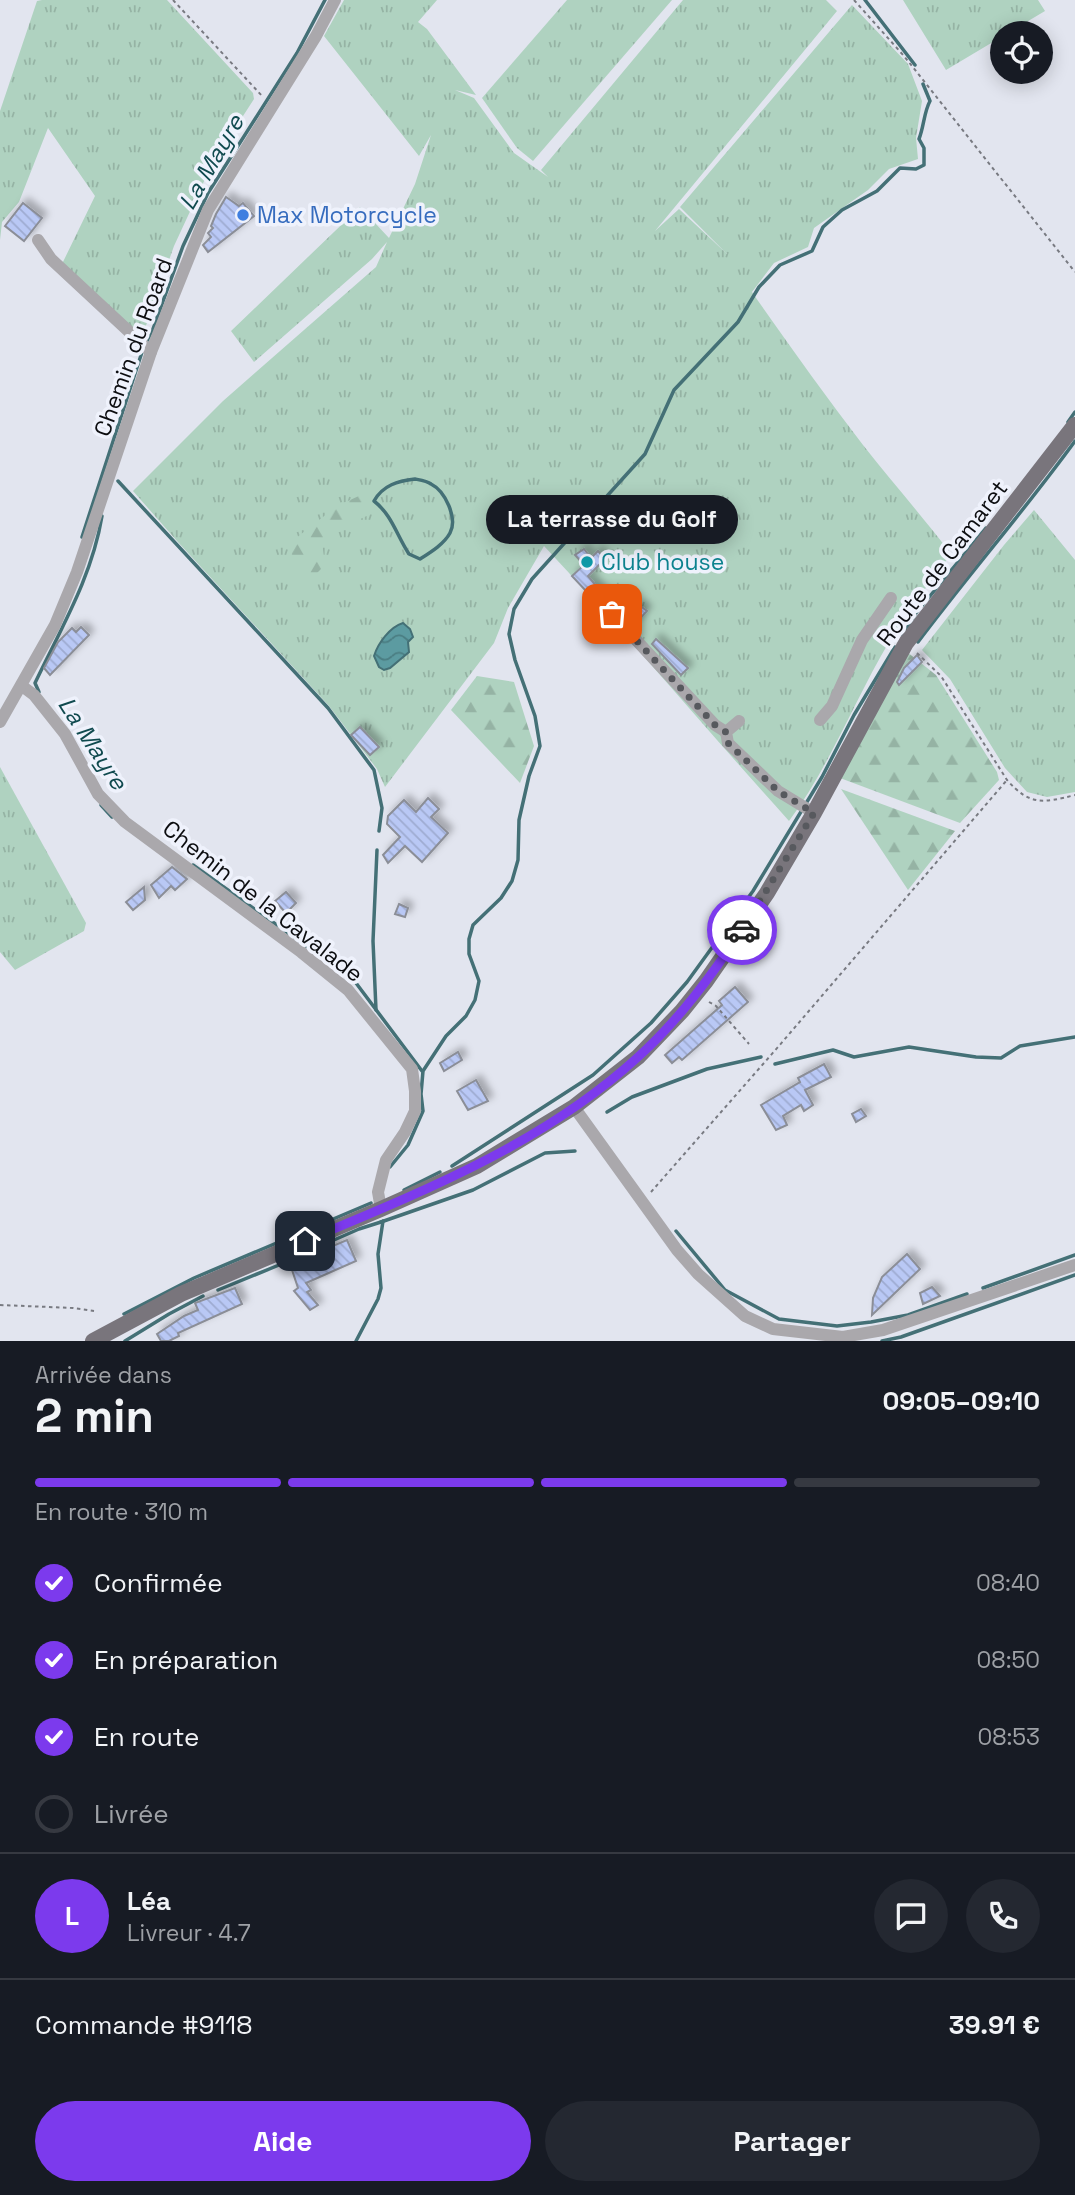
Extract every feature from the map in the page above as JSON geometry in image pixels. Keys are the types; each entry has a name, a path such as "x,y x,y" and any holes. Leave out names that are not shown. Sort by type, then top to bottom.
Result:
{"main road":[{"name":"Route de Camaret","path":"93,1341 181,1294 394,1203 498,1155 574,1107 638,1057 696,995 728,952 814,813 906,643 1075,425"}],"street":[{"name":"Chemin du Roard","path":"0,722 55,625 77,572 151,352 208,210 335,0"},
{"path":"38,240 51,259 151,352"},
{"path":"820,720 832,706 862,640 891,598"},
{"path":"612,614 715,725 726,732 728,743 778,791 814,813"},
{"name":"Chemin de la Cavalade","path":"22,686 34,695 65,734 98,793 110,808 348,989 412,1069 415,1111 386,1160 378,1192 394,1203"},
{"path":"726,732 739,721"},
{"path":"574,1107 698,1275 745,1316 773,1329 843,1339 911,1322 1075,1265"}],"path":[{"path":"173,0 273,106"},
{"path":"854,0 904,56 1075,272"},
{"path":"906,643 941,676 1018,792 1034,801 1075,796"},
{"path":"642,1202 1007,779"},
{"path":"696,995 716,1006 749,1044"},
{"path":"0,1305 94,1311"}],"green space":[{"path":"167,0 253,93 254,99 212,164 174,246 142,337 62,264 95,196 48,128 19,202 2,222 0,240 0,111 37,1"},
{"path":"344,0 437,0 418,22 427,29 476,95 455,90 474,98 514,153 548,177 541,170 683,0 826,0 837,11 655,231 679,209 727,254 680,207 852,5 908,64 922,101 916,138 918,159 889,169 868,190 814,228 808,247 774,263 752,292 863,445 951,554 896,631 817,778 789,821 544,546 508,608 494,643 385,787 377,769 329,706 133,491 223,401 376,267 387,242 372,259 254,362 231,331 360,207 389,238 415,184 431,135 419,156 324,36"},
{"path":"567,0 672,0 533,161 517,148 482,98"},
{"path":"903,0 1038,0 1045,11 1028,21 990,21 990,44 946,70"},
{"path":"361,495 369,502 371,514 343,527 322,542 325,565 309,581 293,574 291,542 337,506"},
{"path":"1034,510 1075,560 1075,792 1047,797 1027,792 1005,768 950,679 922,650"},
{"path":"907,652 936,675 997,772 999,780 960,823 840,778"},
{"path":"477,676 514,682 534,746 520,783 451,710"},
{"path":"0,767 86,923 84,931 15,970 0,952"},
{"path":"841,789 955,831 908,890"}],"water":[{"path":"403,623 410,629 413,637 408,642 409,652 384,670 379,667 374,656 376,651 389,632"}],"building":[{"path":"226,197 239,206 243,203 254,216 208,252 203,245 211,237 208,233 213,228 211,226 216,214"},
{"path":"23,203 42,218 24,241 5,226"},
{"path":"584,549 591,558 598,551 605,559 588,576 608,600 600,606 572,576 584,565 575,555"},
{"path":"639,605 647,611 634,625 627,618"},
{"path":"81,627 89,635 50,675 44,668 58,642 72,628 76,632"},
{"path":"656,639 688,668 681,675 652,644"},
{"path":"917,655 922,662 899,685 897,682 904,668"},
{"path":"360,727 379,747 370,755 351,735"},
{"path":"428,798 439,809 431,817 448,833 422,862 405,846 388,863 383,855 400,837 387,824 388,816 404,800 416,812"},
{"path":"172,867 187,879 175,890 171,886 159,898 151,885"},
{"path":"144,887 145,900 133,910 126,902"},
{"path":"286,892 296,903 286,913 275,901"},
{"path":"399,904 408,908 405,917 395,914"},
{"path":"735,987 748,1002 682,1060 679,1057 672,1063 665,1055 722,1005 719,1001"},
{"path":"458,1052 462,1060 444,1071 440,1063"},
{"path":"824,1064 831,1077 805,1090 813,1105 804,1111 801,1105 783,1116 787,1125 776,1130 761,1105 800,1082 798,1078"},
{"path":"476,1080 488,1101 468,1110 457,1091"},
{"path":"861,1109 866,1116 856,1122 852,1114"},
{"path":"347,1240 356,1261 306,1283 311,1290 307,1292 318,1305 310,1310 294,1291 298,1288 291,1267 313,1260 311,1255"},
{"path":"907,1254 920,1269 872,1315 873,1298 882,1277"},
{"path":"932,1287 940,1296 923,1304 920,1293"},
{"path":"235,1288 242,1304 178,1333 179,1336 169,1341 161,1341 157,1334 198,1310 195,1303"}],"waterway":[{"name":"La Mayre","path":"82,537 143,349 183,246 208,193 297,53 325,0"},
{"path":"865,0 915,65"},
{"path":"390,1167 408,1145 423,1111 423,1071 446,1036 466,1016 475,1000 479,981 469,954 473,925 501,898 512,881 518,860 519,820 529,776 540,746 535,716 515,660 509,634 514,609 532,579 645,454 674,390 738,322 759,287 780,265 812,251 823,227 842,210 877,191 900,168 916,169 924,165 924,148 919,139 930,101 923,84"},
{"path":"1068,422 1075,412"},
{"path":"918,642 1075,441"},
{"path":"415,479 429,483 441,492 449,505 452,520 447,537 437,548 420,559 409,554 390,519 374,501 391,485 415,479"},
{"path":"118,481 328,708 374,770 382,808 379,831"},
{"name":"La Mayre","path":"39,692 35,683 83,581 102,516"},
{"path":"903,635 916,613 986,528"},
{"path":"452,1166 593,1075 651,1023 687,982 753,891 822,777 854,715 895,647"},
{"path":"101,805 112,817"},
{"path":"376,1010 373,941 377,850"},
{"name":"La Mayre","path":"193,865 351,978"},
{"name":"La Mayre","path":"356,983 422,1071"},
{"path":"775,1064 833,1050 854,1057 909,1047 1001,1058 1020,1046 1075,1037"},
{"path":"607,1112 632,1097 707,1069 761,1057"},
{"path":"381,1222 473,1190 545,1153 575,1151"},
{"path":"404,1190 440,1172"},
{"path":"124,1314 194,1278 371,1203"},
{"path":"356,1341 381,1288 378,1254 383,1221"},
{"path":"293,1258 381,1222"},
{"path":"676,1231 725,1290 779,1319 837,1326 871,1322 908,1315 967,1294"},
{"path":"983,1288 1075,1255"},
{"path":"218,1290 279,1265"},
{"path":"882,1341 901,1337 1075,1275"},
{"path":"125,1341 203,1296"}],"way so far":[{"path":"612,614 715,725 726,732 728,743 778,791 814,813 742,930"}],"place":[{"name":"Max Motorcycle","path":"243,215"},
{"name":"Club house","path":"587,562"},
{"name":"La terrasse du Golf","path":"612,614"}],"route":[{"path":"305,1241 451,1179 518,1143 574,1107 626,1068 659,1037 706,981 742,930"}]}
